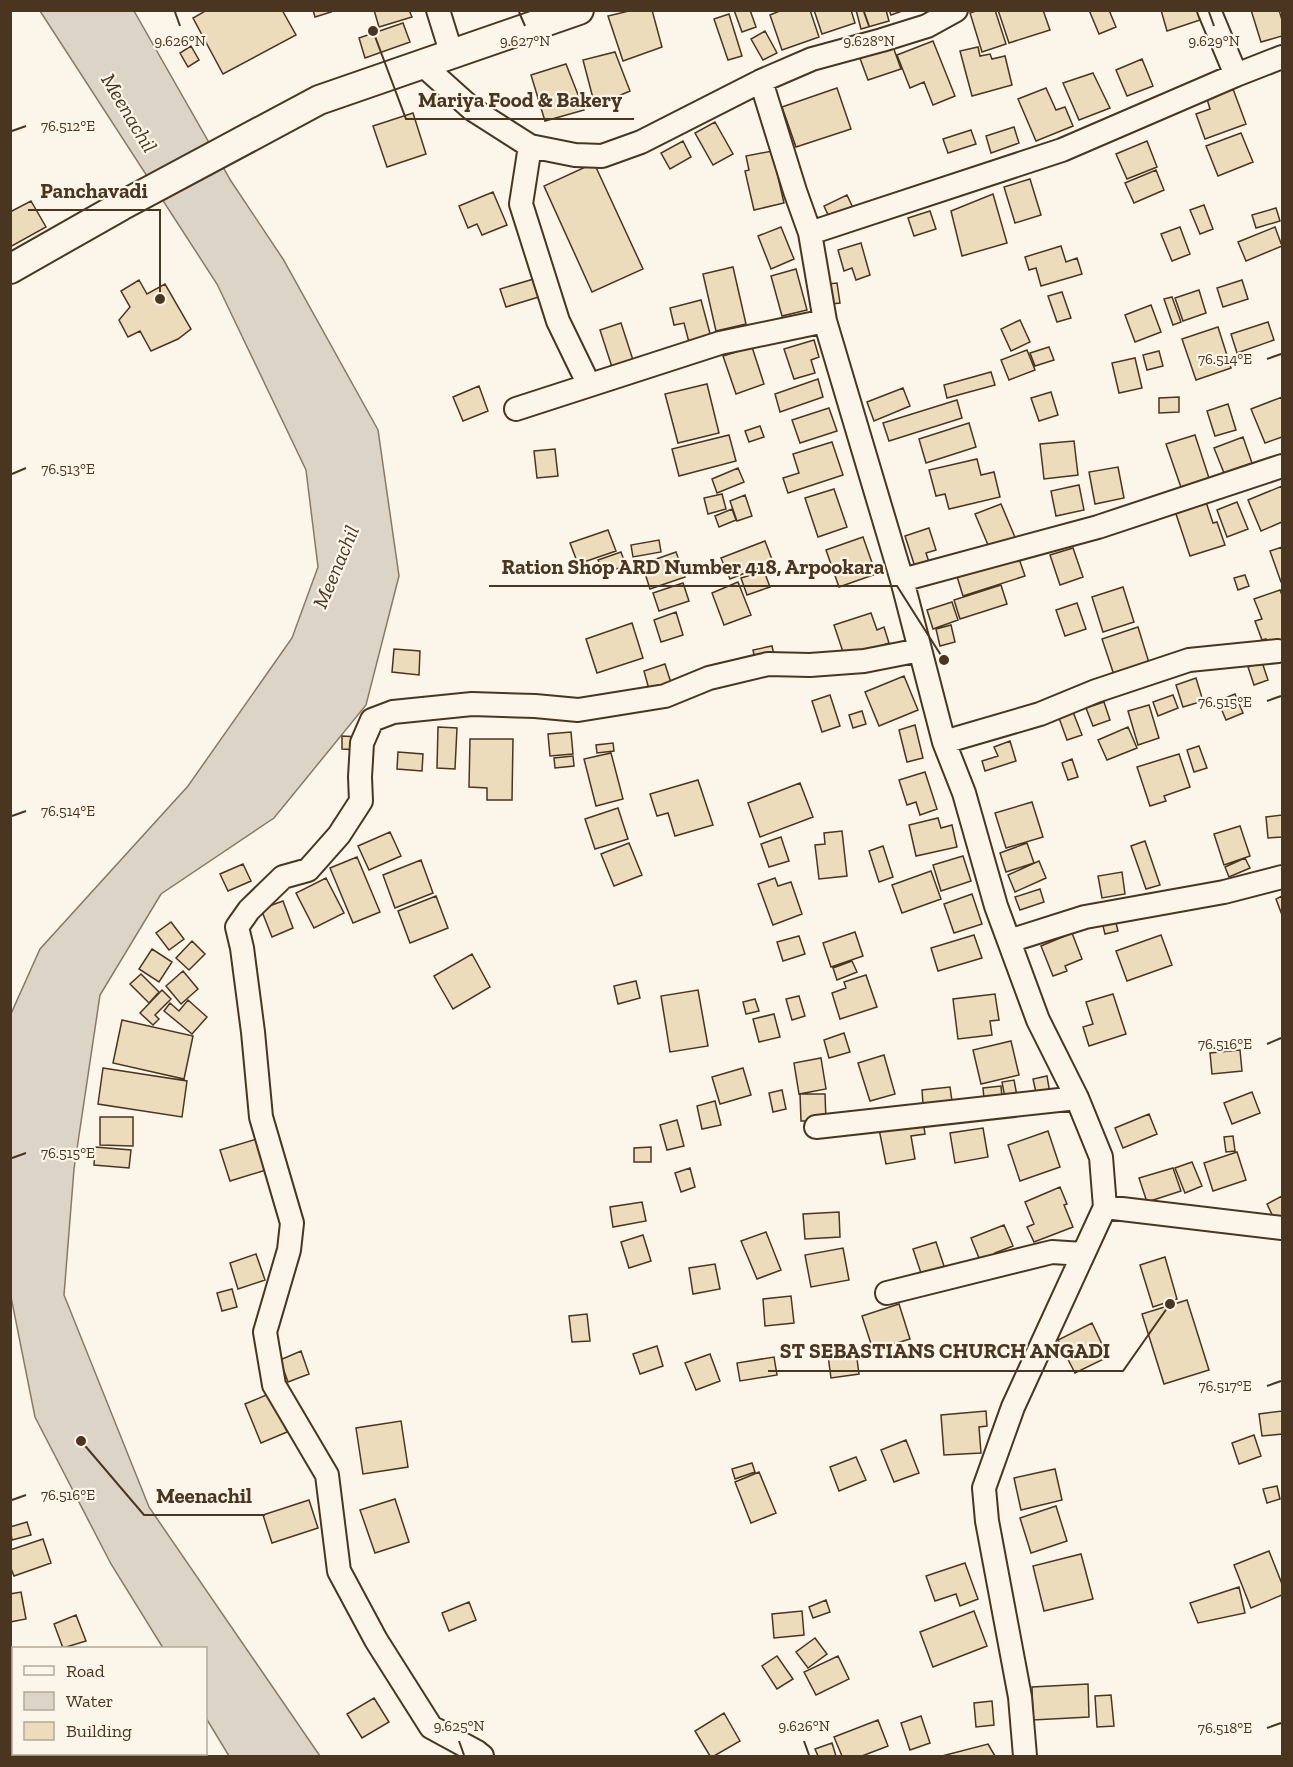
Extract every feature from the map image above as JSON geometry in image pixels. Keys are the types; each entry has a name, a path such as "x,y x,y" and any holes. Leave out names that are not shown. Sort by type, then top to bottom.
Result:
{"main road":[{"path":"10,269 121,206 319,100 579,10"}],"street":[{"path":"438,10 452,55"},
{"path":"423,65 472,110 530,146 575,155 602,156 641,142 761,81 812,59 927,26 956,10"},
{"path":"1209,10 1236,75"},
{"path":"810,233 1062,150 1282,57"},
{"path":"761,81 810,233 825,321 902,580 944,742 964,794 996,906 1038,1020 1077,1098 1101,1157 1105,1207 1013,1407 984,1488 987,1521 1020,1697 1025,1756"},
{"path":"530,146 521,204 558,321 588,385"},
{"path":"516,409 720,343 825,321"},
{"path":"902,580 1098,527 1282,466"},
{"path":"482,1756 430,1727 376,1640 339,1571 327,1475 274,1385 265,1332 289,1250 292,1222 261,1117 252,1022 237,927 249,910 283,877 308,870 339,835 361,801 362,743 372,720 393,712 472,704 578,710 665,696 709,678 768,664 810,665 864,661 920,650"},
{"path":"944,742 1040,714 1096,691 1189,660 1278,651"},
{"path":"1009,941 1085,917 1224,892 1282,877"},
{"path":"816,1127 1077,1098"},
{"path":"1105,1207 1282,1228"},
{"path":"886,1293 1052,1252 1083,1254"}],"water":[{"path":"40,11 134,11 231,181 283,259 378,430 399,576 366,705 274,818 161,894 100,995 74,1169 64,1295 149,1507 320,1756 229,1756 207,1720 207,1647 162,1647 111,1564 35,1417 11,1297 10,1016 40,949 188,786 292,638 318,567 306,470 217,284"}],"building":[{"path":"207,10 282,10 296,35 223,74 193,18"},
{"path":"313,10 330,10 331,12 315,17"},
{"path":"374,10 409,10 412,17 379,27"},
{"path":"633,10 652,10 662,47 623,61 608,16"},
{"path":"734,10 750,10 756,27 742,32"},
{"path":"782,10 810,10 819,37 782,50 770,15"},
{"path":"814,10 851,10 855,23 822,34"},
{"path":"856,10 886,10 889,21 861,29"},
{"path":"889,10 905,10 891,15"},
{"path":"979,10 995,10 1006,44 982,52 970,13"},
{"path":"998,10 1043,10 1050,30 1009,43"},
{"path":"1089,10 1109,10 1116,27 1099,34"},
{"path":"1161,10 1197,10 1200,20 1167,31"},
{"path":"1251,10 1279,10 1282,20 1282,36 1261,42"},
{"path":"729,14 742,56 728,60 714,19"},
{"path":"403,23 410,42 365,58 359,38"},
{"path":"765,31 777,53 763,60 751,39"},
{"path":"891,41 901,69 868,80 858,53"},
{"path":"933,41 955,96 933,105 924,82 910,88 897,55"},
{"path":"191,46 199,60 188,67 180,53"},
{"path":"978,47 980,56 990,54 992,59 1005,56 1012,85 972,96 960,51"},
{"path":"615,52 630,91 595,106 583,60"},
{"path":"1142,59 1153,86 1127,96 1116,70"},
{"path":"566,64 584,110 545,121 531,75"},
{"path":"1093,73 1110,108 1079,120 1063,83"},
{"path":"837,88 851,129 796,147 782,107"},
{"path":"1046,88 1056,110 1065,107 1073,126 1036,141 1018,99"},
{"path":"1233,89 1246,124 1205,139 1196,114 1210,109 1207,99"},
{"path":"413,113 426,154 387,167 373,126"},
{"path":"715,122 733,154 713,165 695,133"},
{"path":"1014,127 1019,143 991,153 986,136"},
{"path":"971,130 976,144 948,153 943,139"},
{"path":"1241,133 1253,162 1218,176 1206,146"},
{"path":"683,141 691,157 670,169 661,153"},
{"path":"1147,141 1157,167 1127,179 1116,154"},
{"path":"772,151 784,203 754,210 745,171 749,170 746,156"},
{"path":"594,163 643,269 592,292 544,186"},
{"path":"1156,170 1164,190 1134,203 1125,183"},
{"path":"1030,179 1041,215 1015,223 1004,187"},
{"path":"493,192 507,225 482,235 477,224 468,228 459,206"},
{"path":"993,194 1007,243 962,256 951,211"},
{"path":"847,195 853,208 830,219 824,206"},
{"path":"31,201 46,227 10,247 10,212"},
{"path":"1204,205 1213,229 1200,234 1190,210"},
{"path":"1276,208 1280,221 1256,228 1252,215"},
{"path":"930,211 936,229 914,236 908,218"},
{"path":"781,227 794,259 771,269 758,236"},
{"path":"1180,227 1190,254 1172,261 1161,234"},
{"path":"1275,227 1282,246 1246,261 1238,242"},
{"path":"861,243 870,275 856,280 852,268 844,271 838,250"},
{"path":"1061,246 1066,262 1077,258 1082,274 1041,286 1036,268 1029,270 1025,257"},
{"path":"733,267 746,324 716,331 703,274"},
{"path":"796,269 807,310 782,316 771,276"},
{"path":"537,278 542,296 506,307 500,289"},
{"path":"139,280 147,294 165,284 191,329 178,339 151,351 140,331 128,337 119,320 130,307 121,291"},
{"path":"1242,280 1248,299 1223,307 1217,288"},
{"path":"837,283 840,303 831,304 828,284"},
{"path":"1199,290 1206,313 1183,321 1175,298"},
{"path":"1062,292 1071,318 1057,322 1048,296"},
{"path":"1172,297 1181,322 1173,325 1164,299"},
{"path":"701,300 712,341 690,346 684,323 674,325 670,308"},
{"path":"1151,305 1161,332 1135,342 1125,315"},
{"path":"1020,320 1030,342 1011,351 1001,329"},
{"path":"1268,322 1274,340 1237,353 1231,334"},
{"path":"621,323 633,360 612,367 600,330"},
{"path":"1218,327 1231,368 1196,380 1182,339"},
{"path":"814,340 819,357 811,360 815,373 794,379 784,349"},
{"path":"752,347 764,384 736,394 723,356"},
{"path":"1049,347 1054,360 1035,366 1030,353"},
{"path":"1027,350 1035,370 1009,380 1001,360"},
{"path":"1159,351 1163,366 1147,370 1143,355"},
{"path":"1135,358 1142,388 1119,393 1112,363"},
{"path":"991,372 995,385 947,398 944,385"},
{"path":"818,379 823,397 780,412 775,394"},
{"path":"707,384 719,433 678,443 665,394"},
{"path":"479,386 488,411 463,421 453,397"},
{"path":"903,388 910,406 874,421 867,402"},
{"path":"1051,392 1058,415 1039,421 1031,398"},
{"path":"1179,397 1179,412 1159,413 1159,398"},
{"path":"1282,397 1282,437 1265,443 1251,409"},
{"path":"957,400 962,418 889,441 883,423"},
{"path":"1228,404 1236,430 1215,436 1207,411"},
{"path":"829,408 837,431 800,443 792,420"},
{"path":"969,423 976,447 926,463 919,439"},
{"path":"760,426 764,437 749,442 745,431"},
{"path":"729,435 736,461 679,476 672,449"},
{"path":"1195,435 1209,478 1195,483 1197,491 1184,496 1166,444"},
{"path":"1243,437 1252,463 1224,473 1214,448"},
{"path":"1074,441 1078,475 1044,479 1040,444"},
{"path":"832,442 843,475 788,493 783,478 799,473 793,454"},
{"path":"555,449 558,476 537,478 534,451"},
{"path":"977,459 981,475 994,472 1000,497 949,509 945,494 936,496 929,470"},
{"path":"1118,467 1124,498 1095,504 1089,472"},
{"path":"738,468 744,482 717,493 712,479"},
{"path":"1079,485 1084,510 1056,516 1051,491"},
{"path":"1282,486 1282,522 1261,531 1248,500"},
{"path":"834,489 847,527 818,537 805,498"},
{"path":"722,494 726,509 708,514 704,498"},
{"path":"745,495 752,516 737,521 730,501"},
{"path":"1206,502 1213,523 1217,522 1225,545 1190,556 1175,511"},
{"path":"1237,502 1248,529 1227,537 1217,510"},
{"path":"1001,504 1017,542 991,552 975,514"},
{"path":"732,509 736,520 719,527 715,516"},
{"path":"929,528 936,550 926,553 929,562 915,567 905,536"},
{"path":"608,530 616,551 578,564 570,543"},
{"path":"863,537 876,574 839,587 826,550"},
{"path":"659,540 661,552 633,557 631,545"},
{"path":"765,541 773,562 730,579 721,558"},
{"path":"1282,547 1282,582 1281,582 1270,551"},
{"path":"1073,548 1083,577 1060,585 1050,555"},
{"path":"1016,550 1025,576 963,596 955,570"},
{"path":"621,552 626,566 603,573 598,560"},
{"path":"676,552 685,577 650,589 642,564"},
{"path":"764,571 770,587 747,595 741,578"},
{"path":"1245,575 1249,586 1238,590 1234,578"},
{"path":"738,582 751,615 724,625 712,593"},
{"path":"683,583 689,601 659,611 653,593"},
{"path":"1001,585 1007,604 960,619 954,600"},
{"path":"1123,587 1134,622 1103,632 1092,597"},
{"path":"1280,590 1282,595 1282,645 1270,650 1266,639 1262,640 1255,621 1262,619 1254,599"},
{"path":"952,602 958,620 933,629 927,610"},
{"path":"1077,603 1086,629 1065,636 1056,610"},
{"path":"676,612 683,635 661,642 654,620"},
{"path":"871,613 877,630 884,627 889,643 845,658 834,625"},
{"path":"632,623 643,658 597,673 586,639"},
{"path":"951,625 955,642 940,646 936,629"},
{"path":"1138,627 1150,666 1115,678 1102,639"},
{"path":"772,646 774,655 755,659 753,650"},
{"path":"394,649 420,651 419,675 392,672"},
{"path":"1262,662 1268,680 1254,685 1248,667"},
{"path":"665,664 672,686 650,693 644,671"},
{"path":"904,676 918,710 879,726 865,692"},
{"path":"1196,678 1203,701 1183,707 1176,685"},
{"path":"1235,694 1243,713 1226,720 1218,701"},
{"path":"830,695 840,726 822,732 812,701"},
{"path":"1173,695 1178,708 1158,716 1153,702"},
{"path":"1104,702 1110,720 1093,726 1086,708"},
{"path":"1149,705 1159,738 1138,745 1128,711"},
{"path":"862,711 866,724 853,728 849,715"},
{"path":"1073,712 1082,735 1067,740 1059,718"},
{"path":"915,725 923,758 907,762 899,730"},
{"path":"438,727 457,728 455,769 437,768"},
{"path":"1128,727 1137,748 1107,760 1098,740"},
{"path":"571,732 573,754 550,756 548,734"},
{"path":"342,736 359,737 359,750 342,749"},
{"path":"470,739 513,739 512,800 487,800 487,788 469,787"},
{"path":"1010,741 1016,761 985,771 982,761 998,756 994,747"},
{"path":"613,743 614,751 597,753 596,745"},
{"path":"1199,746 1207,768 1194,772 1187,750"},
{"path":"398,752 423,754 422,771 397,769"},
{"path":"611,753 623,799 596,806 584,759"},
{"path":"1179,754 1190,787 1164,796 1166,801 1150,806 1137,767"},
{"path":"573,756 574,766 555,768 554,758"},
{"path":"1072,759 1078,777 1068,780 1062,763"},
{"path":"925,772 937,809 920,815 916,802 907,805 899,780"},
{"path":"698,780 713,825 675,836 668,813 657,816 650,794"},
{"path":"800,783 813,817 760,837 748,803"},
{"path":"1032,802 1043,837 1006,848 995,813"},
{"path":"618,808 628,839 595,849 585,819"},
{"path":"1282,815 1282,837 1268,838 1266,817"},
{"path":"938,818 941,828 952,825 957,847 916,856 909,825"},
{"path":"1240,826 1250,856 1224,865 1214,834"},
{"path":"842,831 847,876 819,879 815,845 825,844 824,833"},
{"path":"390,832 401,856 369,870 358,846"},
{"path":"781,837 789,861 769,867 761,844"},
{"path":"1145,841 1160,885 1146,889 1131,846"},
{"path":"629,843 642,875 614,886 601,854"},
{"path":"1027,843 1034,863 1006,872 1000,853"},
{"path":"883,846 893,877 879,882 869,851"},
{"path":"963,856 971,881 941,891 933,865"},
{"path":"357,857 380,912 353,923 330,868"},
{"path":"1245,858 1250,868 1229,877 1225,867"},
{"path":"421,860 433,893 395,908 383,875"},
{"path":"1039,861 1046,878 1015,892 1008,875"},
{"path":"243,864 251,881 228,891 220,874"},
{"path":"931,871 941,899 902,913 892,885"},
{"path":"1122,872 1125,894 1102,898 1098,876"},
{"path":"326,878 344,913 314,928 296,893"},
{"path":"775,878 778,886 791,882 802,914 773,925 758,884"},
{"path":"1040,889 1044,902 1020,910 1015,897"},
{"path":"972,894 982,924 954,933 944,904"},
{"path":"436,896 448,928 410,943 398,911"},
{"path":"1282,896 1282,915 1276,899"},
{"path":"283,901 293,928 272,937 261,909"},
{"path":"1115,919 1118,931 1105,934 1102,922"},
{"path":"171,922 184,939 169,950 156,933"},
{"path":"855,932 863,956 831,967 823,943"},
{"path":"1072,933 1082,959 1065,966 1067,971 1053,976 1041,946"},
{"path":"974,935 982,958 938,971 931,948"},
{"path":"1161,935 1172,965 1127,981 1116,951"},
{"path":"799,936 805,954 783,961 777,942"},
{"path":"192,941 205,954 189,970 176,958"},
{"path":"152,949 172,962 159,982 139,969"},
{"path":"472,954 490,987 453,1009 434,976"},
{"path":"852,961 857,972 837,980 833,968"},
{"path":"183,971 198,989 181,1004 166,986"},
{"path":"141,974 159,992 149,1003 130,984"},
{"path":"866,975 877,1007 840,1019 832,993 846,988 844,982"},
{"path":"636,981 640,998 618,1004 614,986"},
{"path":"162,990 171,999 155,1015 159,1019 153,1025 140,1013"},
{"path":"698,990 708,1046 670,1052 661,996"},
{"path":"995,994 999,1020 990,1021 992,1035 958,1039 953,999"},
{"path":"1113,994 1126,1034 1089,1046 1083,1027 1093,1024 1086,1002"},
{"path":"799,996 805,1016 792,1020 786,999"},
{"path":"755,999 759,1011 746,1014 743,1002"},
{"path":"188,1000 207,1017 192,1034 164,1011 170,1003 179,1011"},
{"path":"774,1014 780,1037 759,1042 753,1019"},
{"path":"122,1020 193,1036 184,1079 113,1063"},
{"path":"844,1033 850,1052 829,1058 824,1040"},
{"path":"1011,1041 1019,1075 981,1084 973,1050"},
{"path":"1240,1050 1242,1071 1212,1074 1210,1053"},
{"path":"884,1055 895,1094 870,1101 858,1063"},
{"path":"821,1058 826,1089 799,1094 794,1063"},
{"path":"103,1068 187,1081 182,1117 98,1104"},
{"path":"743,1068 751,1095 720,1104 712,1077"},
{"path":"1047,1076 1050,1094 1037,1097 1033,1079"},
{"path":"1014,1080 1017,1096 1005,1098 1002,1082"},
{"path":"1001,1086 1002,1097 984,1099 983,1088"},
{"path":"950,1087 952,1101 923,1104 922,1090"},
{"path":"782,1090 786,1109 773,1112 769,1093"},
{"path":"1252,1092 1260,1113 1232,1124 1224,1103"},
{"path":"800,1094 825,1094 826,1121 801,1121"},
{"path":"715,1101 721,1125 702,1129 697,1106"},
{"path":"1149,1114 1157,1134 1123,1148 1115,1128"},
{"path":"100,1117 133,1117 133,1146 100,1145"},
{"path":"677,1120 684,1146 667,1150 660,1125"},
{"path":"923,1121 925,1134 911,1136 915,1159 886,1164 879,1129"},
{"path":"983,1128 988,1157 955,1163 950,1133"},
{"path":"1048,1131 1060,1167 1020,1181 1008,1145"},
{"path":"1233,1136 1235,1151 1226,1152 1224,1137"},
{"path":"257,1139 266,1170 230,1181 220,1150"},
{"path":"95,1147 131,1150 129,1168 94,1165"},
{"path":"651,1147 651,1162 634,1162 634,1148"},
{"path":"1237,1152 1246,1180 1213,1191 1204,1163"},
{"path":"1192,1162 1202,1186 1185,1193 1175,1168"},
{"path":"690,1168 695,1187 681,1192 675,1173"},
{"path":"1173,1168 1181,1191 1147,1202 1139,1178"},
{"path":"1060,1187 1073,1227 1034,1242 1027,1227 1034,1224 1025,1202"},
{"path":"1282,1196 1282,1220 1276,1223 1267,1204"},
{"path":"642,1202 646,1221 613,1227 610,1207"},
{"path":"839,1212 840,1237 805,1239 803,1214"},
{"path":"1004,1225 1013,1246 995,1253 999,1262 983,1268 971,1238"},
{"path":"766,1232 781,1270 757,1279 741,1241"},
{"path":"643,1235 651,1261 629,1268 621,1242"},
{"path":"936,1242 945,1269 922,1276 913,1249"},
{"path":"843,1248 849,1280 811,1287 805,1255"},
{"path":"256,1254 265,1280 238,1289 230,1263"},
{"path":"1165,1257 1177,1299 1153,1307 1140,1265"},
{"path":"715,1264 720,1289 693,1294 689,1268"},
{"path":"232,1289 237,1307 222,1311 217,1293"},
{"path":"791,1296 794,1323 765,1326 763,1299"},
{"path":"1187,1300 1209,1370 1164,1384 1142,1314"},
{"path":"899,1304 910,1339 873,1350 862,1316"},
{"path":"587,1314 590,1341 572,1342 569,1316"},
{"path":"1092,1323 1108,1357 1075,1373 1058,1340"},
{"path":"855,1344 859,1374 831,1378 827,1348"},
{"path":"657,1346 663,1366 640,1374 633,1354"},
{"path":"301,1351 309,1374 288,1382 280,1360"},
{"path":"710,1354 720,1381 696,1390 685,1363"},
{"path":"774,1357 777,1375 740,1381 737,1363"},
{"path":"271,1393 287,1432 261,1443 245,1404"},
{"path":"986,1411 987,1426 979,1427 981,1453 944,1455 941,1415"},
{"path":"1282,1411 1282,1434 1262,1436 1259,1414"},
{"path":"401,1421 408,1467 363,1474 356,1428"},
{"path":"1254,1435 1261,1456 1239,1464 1232,1443"},
{"path":"906,1440 919,1473 894,1482 881,1450"},
{"path":"856,1457 866,1480 839,1491 830,1467"},
{"path":"752,1463 755,1472 735,1479 732,1469"},
{"path":"1055,1469 1062,1500 1021,1510 1014,1478"},
{"path":"759,1472 776,1513 751,1523 735,1482"},
{"path":"1277,1486 1280,1499 1267,1503 1263,1489"},
{"path":"395,1499 409,1542 375,1553 360,1510"},
{"path":"309,1500 318,1528 272,1543 263,1515"},
{"path":"1056,1506 1067,1541 1031,1553 1020,1518"},
{"path":"27,1522 31,1535 12,1540 10,1527"},
{"path":"43,1539 51,1563 14,1576 10,1566 10,1550"},
{"path":"1269,1551 1282,1584 1282,1595 1251,1608 1234,1565"},
{"path":"1081,1554 1093,1599 1044,1611 1033,1566"},
{"path":"965,1563 978,1599 960,1606 956,1594 935,1601 926,1576"},
{"path":"1239,1587 1245,1613 1198,1623 1190,1603"},
{"path":"21,1592 26,1619 10,1622 10,1594"},
{"path":"826,1600 830,1612 813,1618 809,1607"},
{"path":"469,1602 476,1620 449,1631 442,1613"},
{"path":"802,1611 804,1635 774,1638 772,1614"},
{"path":"974,1611 987,1646 933,1667 920,1632"},
{"path":"76,1615 86,1641 63,1647 54,1624"},
{"path":"815,1638 827,1654 808,1668 796,1652"},
{"path":"777,1656 793,1679 777,1689 762,1666"},
{"path":"838,1656 849,1679 816,1695 804,1672"},
{"path":"12,1658 12,1678 10,1675 10,1659"},
{"path":"1088,1684 1089,1717 1033,1720 1032,1687"},
{"path":"1111,1695 1114,1726 1097,1727 1095,1696"},
{"path":"374,1698 389,1722 362,1738 347,1714"},
{"path":"992,1701 994,1725 976,1727 974,1703"},
{"path":"724,1713 740,1741 710,1756 695,1731"},
{"path":"921,1716 930,1743 910,1750 901,1723"},
{"path":"878,1720 888,1746 862,1756 842,1756 834,1737"},
{"path":"832,1743 836,1756 818,1756 815,1749"},
{"path":"988,1744 995,1756 942,1756"}],"place":[{"name":"Mariya Food & Bakery","path":"373,31"},
{"name":"Panchavadi","path":"160,299"},
{"name":"Ration Shop ARD Number 418, Arpookara","path":"944,660"},
{"name":"ST SEBASTIANS CHURCH ANGADI","path":"1170,1304"},
{"name":"Meenachil","path":"81,1441"}]}
